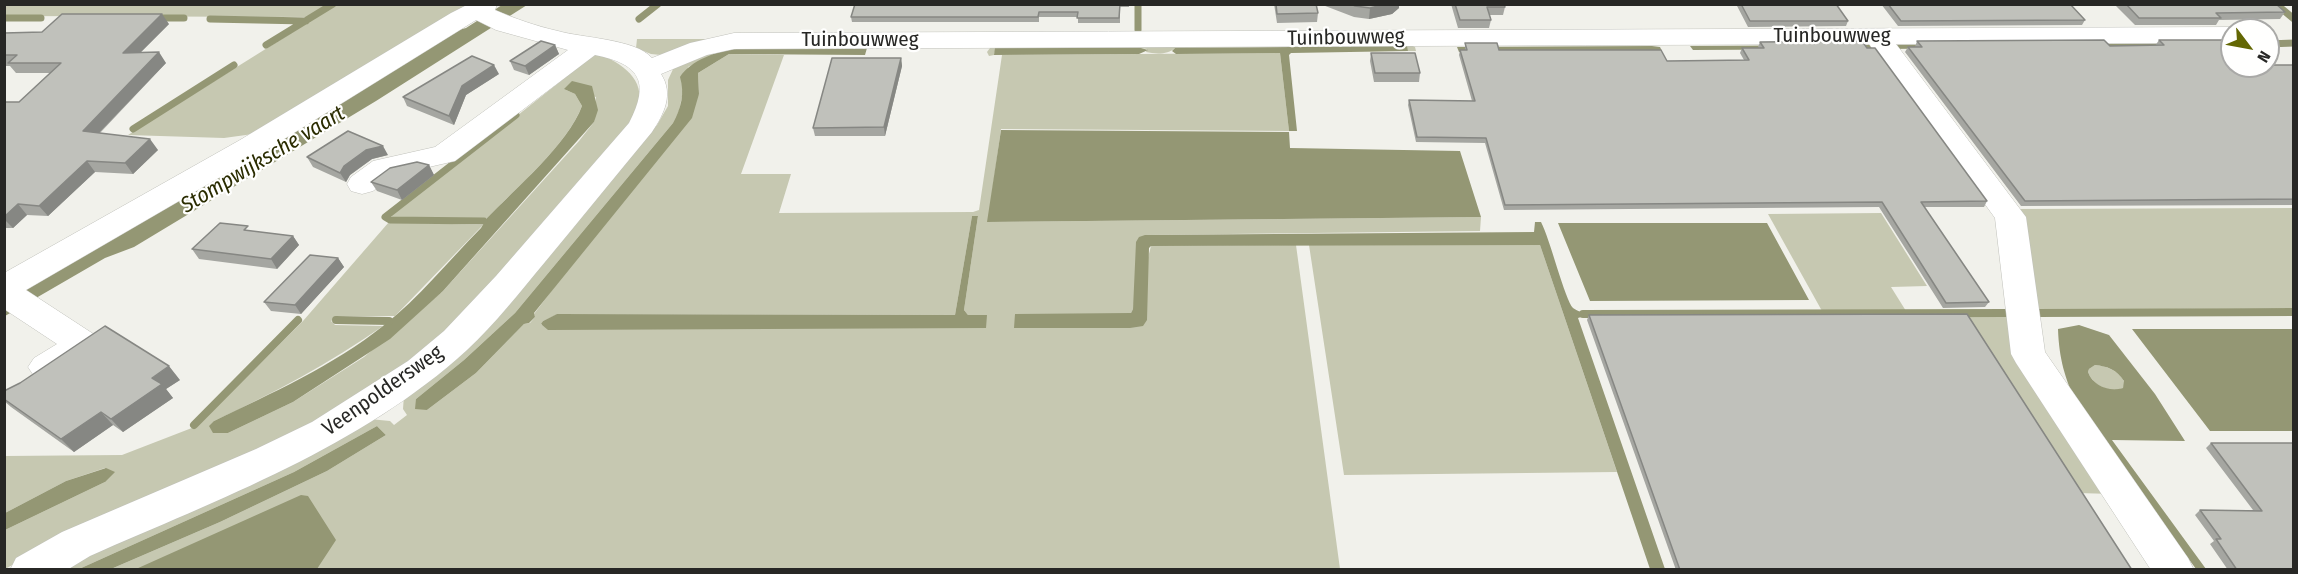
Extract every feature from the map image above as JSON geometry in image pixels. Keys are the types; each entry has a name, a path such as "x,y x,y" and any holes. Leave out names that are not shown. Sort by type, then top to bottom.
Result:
{"street":[{"path":"19,384 82,344 12,296 460,18 489,13 555,39 625,53 639,61 647,70"},
{"name":"Tuinbouwweg","path":"647,70 699,49 734,41 1882,44 2220,35"},
{"path":"1882,44 2010,217 2028,354 2174,570"},
{"path":"362,184 384,168 445,154 591,45"},
{"name":"Veenpoldersweg","path":"30,570 76,544 269,460 325,432 420,370 456,340 508,284 642,126 653,104 654,84 647,70"}],"shaded area":[{"path":"5,4 330,5 309,17 5,16"},
{"path":"336,5 466,5 253,134 224,138 128,135"},
{"path":"637,39 724,39 661,55 636,48"},
{"path":"1404,42 1415,47 1416,51 1408,51 1406,46 1175,48 1165,53 1146,52 1147,49 1141,48 996,48 994,55 989,56 987,52 993,44"},
{"path":"712,49 713,55 688,67 679,111 673,123 515,313 464,360 416,399 427,410 476,373 524,324 530,323 535,317 534,314 699,94 698,73 729,54 784,55 741,174 791,174 779,213 973,212 979,210 1002,55 1280,53 1289,131 1001,129 988,222 1481,217 1480,231 1145,235 1133,309 1126,315 1130,328 1151,246 1296,245 1340,569 111,569 220,522 327,471 386,435 377,426 294,472 79,569 55,570 369,419 390,421 394,425 407,415 403,409 404,395 507,303 657,125 668,106 668,80 674,67","holes":["972,216 978,216 964,310 968,315 541,325 543,321 558,314 955,315"]},
{"path":"596,53 627,70 637,84 639,102 626,132 435,344 317,424 57,541 5,569 5,530 105,482 105,468 66,481 5,513 5,456 122,455 197,426 303,321 389,222 483,225 395,316 339,316 331,321 335,325 383,326 343,353 301,377 214,421 213,433 228,433 293,402 364,357 443,291 579,141 594,122 596,97 564,89 575,94 582,106 575,121 553,151 487,218 395,219 391,216"},
{"path":"2293,208 2293,308 2030,310 2013,209"},
{"path":"1881,213 1927,286 1891,287 1906,311 1822,311 1768,214"},
{"path":"1309,245 1540,245 1617,472 1344,475"},
{"path":"2013,316 2112,494 2078,493 1964,317"},
{"path":"2095,365 2116,372 2125,383 2123,388 2112,390 2098,385 2088,372"}],"water":[{"name":"Stompwijksche vaart","path":"502,5 527,5 376,101 134,247 105,258 5,316 5,297 447,33 466,28"},
{"path":"2220,43 2220,47 1693,50 1690,46"},
{"path":"1407,46 1408,51 1291,53 1289,55 1297,131 1289,131 1280,53 1176,54 1172,51 1175,48"},
{"path":"1457,47 1660,47 1662,51 1459,52"},
{"path":"867,48 865,55 729,54 698,73 699,94 692,118 534,313 535,317 529,323 524,324 476,373 427,410 415,409 416,399 464,360 515,313 673,123 681,101 680,77 690,66 713,54 737,49"},
{"path":"995,48 1141,48 1148,50 1139,54 994,55"},
{"path":"572,81 592,86 598,110 594,122 443,291 390,339 293,402 228,433 213,433 209,426 214,421 344,354 383,326 409,303 481,228 487,218 540,165 565,135 582,106 575,94 564,89"},
{"path":"1001,130 1289,132 1290,148 1460,151 1481,217 987,222"},
{"path":"972,216 978,216 964,310 968,315 987,315 986,328 548,330 541,324 557,314 955,315"},
{"path":"1535,222 1541,222 1545,230 1573,308 1591,314 1578,318 1665,569 1650,569 1540,245 1151,246 1149,248 1147,320 1143,326 1014,328 1015,314 1131,313 1136,242 1139,237 1145,235 1534,232"},
{"path":"1558,223 1767,223 1809,300 1590,301"},
{"path":"2079,325 2109,335 2155,394 2185,441 2112,440 2206,569 2196,569 2077,405 2063,368 2058,329","holes":["2095,365 2111,369 2118,374 2124,381 2123,388 2102,387 2094,381 2088,372"]},
{"path":"2132,329 2293,329 2293,431 2210,431"},
{"path":"377,426 386,435 327,471 220,522 111,569 79,569 294,472"},
{"path":"106,468 115,472 105,482 5,530 5,513 66,481"},
{"path":"301,495 308,496 336,540 317,569 136,569"}],"building":[{"path":"855,4 1120,4 1119,18 1077,18 1078,12 1039,12 1038,17 851,17"},
{"path":"1276,4 1316,4 1318,13 1277,14"},
{"path":"1351,4 1386,4 1370,8"},
{"path":"1455,4 1504,4 1505,7 1487,7 1491,20 1460,20"},
{"path":"1741,4 1836,4 1848,21 1750,21"},
{"path":"1888,4 2070,4 2085,20 1901,21"},
{"path":"2126,4 2276,4 2285,12 2216,13 2221,18 2139,18"},
{"path":"62,14 162,14 123,53 159,52 83,131 150,139 125,163 87,161 39,206 18,204 4,217 4,102 19,102 61,63 8,63 17,55 4,55 4,33 42,32"},
{"path":"2104,40 2110,46 2164,45 2159,40 2220,40 2220,78 2280,78 2280,65 2294,65 2294,199 2025,201 1908,47 1922,47 1917,41"},
{"path":"541,41 555,45 525,66 510,61"},
{"path":"1862,41 1867,48 1875,48 1987,201 1921,202 1989,302 1946,303 1882,202 1505,205 1486,138 1417,137 1409,100 1475,101 1460,50 1467,50 1465,43 1497,43 1499,50 1661,50 1667,61 1749,60 1742,48 1764,48 1760,42"},
{"path":"1371,53 1415,53 1420,73 1375,73"},
{"path":"472,56 494,65 462,86 449,116 403,97"},
{"path":"832,58 901,58 884,127 813,128"},
{"path":"348,131 383,146 366,150 344,166 340,173 307,157"},
{"path":"417,162 429,165 397,190 371,182 390,168"},
{"path":"220,223 248,226 244,230 293,236 271,259 192,249"},
{"path":"310,255 338,258 295,305 264,302"},
{"path":"1967,314 2132,570 1680,570 1589,315"},
{"path":"105,326 169,366 152,378 162,384 111,419 101,412 61,439 4,399 4,391 20,383"},
{"path":"2211,443 2294,443 2294,570 2237,570 2216,539 2221,539 2200,510 2262,511"}],"waterway":[{"path":"305,21 333,4"},
{"path":"639,19 658,4"},
{"path":"1138,4 1138,30"},
{"path":"2276,4 2294,19"},
{"path":"4,18 41,18"},
{"path":"155,18 184,18"},
{"path":"210,19 305,21"},
{"path":"266,45 305,21"},
{"path":"2280,44 2294,43"},
{"path":"133,129 234,65"},
{"path":"484,221 390,220 385,217 516,115"},
{"path":"2037,313 2294,312"},
{"path":"1583,314 2007,313"},
{"path":"194,425 298,320"},
{"path":"336,320 389,321"}]}
